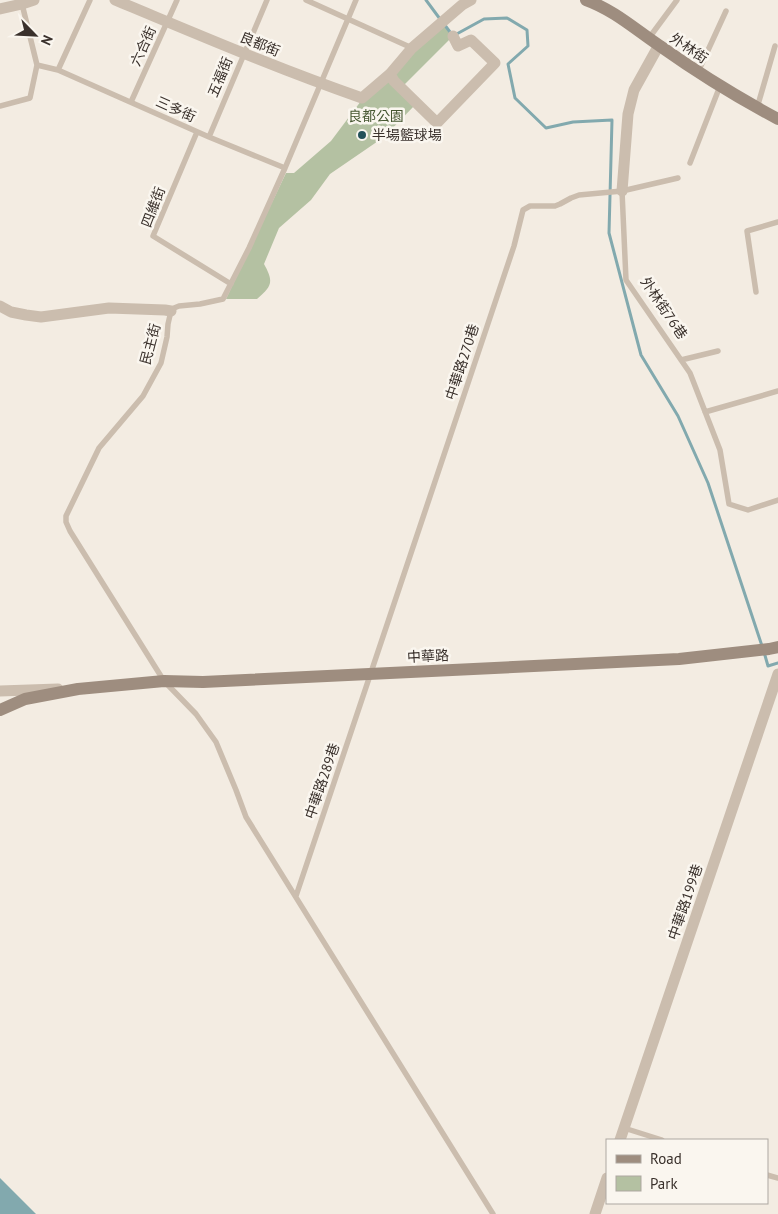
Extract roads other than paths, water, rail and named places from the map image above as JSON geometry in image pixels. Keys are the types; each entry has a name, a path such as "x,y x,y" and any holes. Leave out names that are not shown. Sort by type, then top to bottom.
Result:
{"main road":[{"name":"外林街","path":"586,0 598,4 635,27 698,72 778,119"},
{"name":"中華路","path":"0,710 26,699 78,689 164,681 203,682 679,659 769,650 778,647"}],"street":[{"path":"0,9 34,0"},
{"name":"良都街","path":"115,0 244,54 362,98 390,74 412,48 462,5 471,0"},
{"path":"390,74 394,81 437,123 495,63 471,40 458,46 453,36"},
{"name":"外林街76巷","path":"622,191 628,114 634,90 654,42"},
{"path":"0,306 11,312 42,317 109,308 171,311"},
{"name":"中華路199巷","path":"620,1139 778,674"},
{"name":"中華路","path":"0,691 78,689"},
{"path":"594,1214 606,1181"}],"lane":[{"path":"58,70 90,0"},
{"name":"六合街","path":"132,102 177,0"},
{"name":"五福街","path":"209,137 267,0"},
{"path":"306,0 412,48"},
{"name":"民主街","path":"356,0 285,168 249,248 223,299 179,306 171,311 161,363 143,396 100,448 66,516 66,522 164,681 196,714 216,742 246,817 493,1214"},
{"path":"654,42 677,0"},
{"path":"0,106 30,98 38,65 22,4"},
{"path":"698,72 726,11"},
{"path":"757,108 775,46"},
{"name":"三多街","path":"38,65 58,70 197,132 285,168"},
{"path":"690,162 720,86"},
{"name":"四維街","path":"197,132 153,236 231,284"},
{"name":"中華路270巷","path":"371,674 514,246 523,210 530,206 555,206 580,195 622,191 678,178"},
{"name":"外林街76巷","path":"622,191 626,280 690,373 720,450 730,504 748,510 778,500"},
{"path":"756,292 747,231 778,222"},
{"path":"681,360 718,351"},
{"path":"705,412 778,391"},
{"name":"中華路289巷","path":"296,896 371,674"},
{"path":"624,1128 659,1139"}],"water":[{"path":"0,1178 36,1214 0,1214"}],"waterway":[{"path":"426,0 440,19"},
{"path":"444,24 453,36 484,19 507,18 527,30 528,46 508,64 515,98 546,128 573,122 612,120 609,233 641,355 678,416 708,483 762,646"},
{"path":"764,652 768,666 778,663"}],"place":[{"name":"半場籃球場","path":"362,135"}],"park label":[{"name":"良都公園","path":"376,116"}]}
